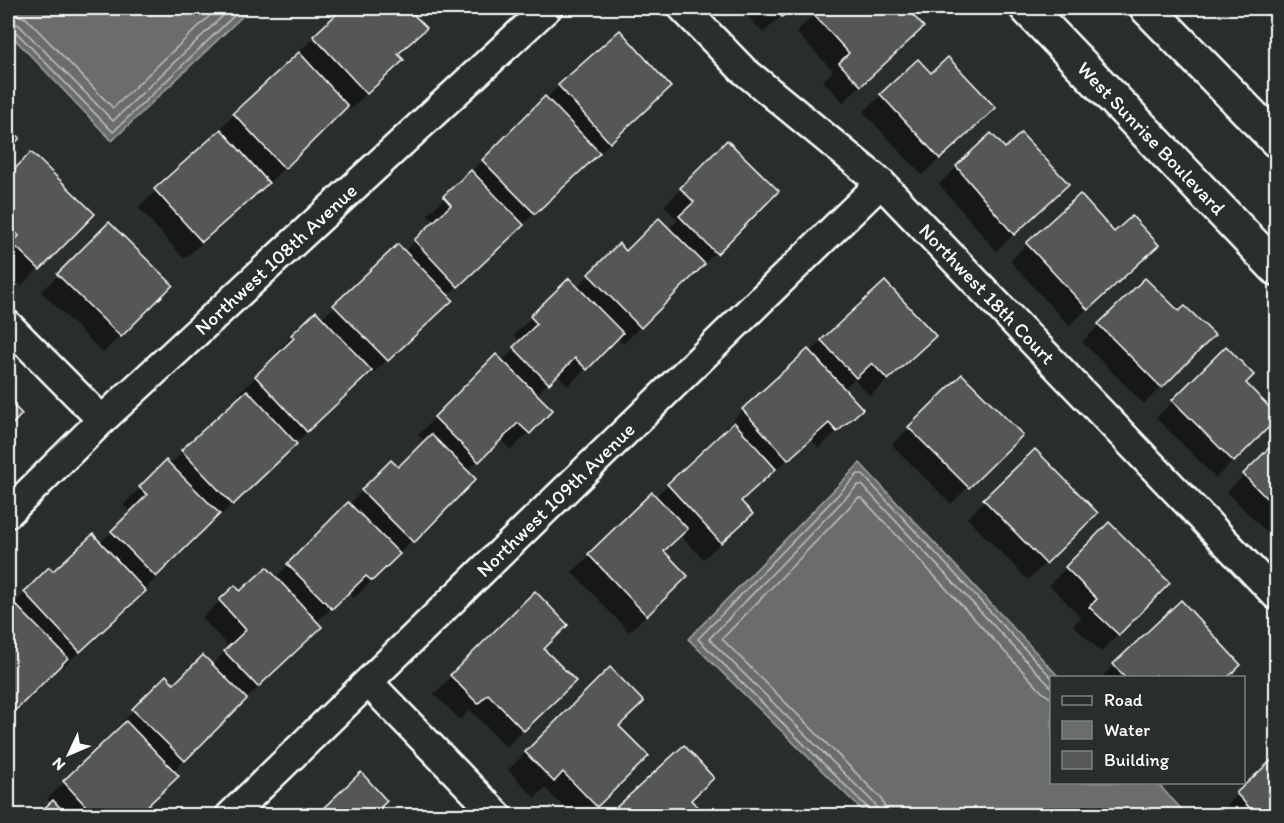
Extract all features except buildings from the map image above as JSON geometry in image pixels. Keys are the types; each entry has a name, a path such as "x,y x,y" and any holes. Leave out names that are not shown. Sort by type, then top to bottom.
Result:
{"highway":[{"name":"West Sunrise Boulevard","path":"1027,8 1276,268"},
{"path":"1147,8 1276,140"}],"street":[{"name":"Northwest 108th Avenue","path":"8,513 102,420 547,8"},
{"name":"Northwest 18th Court","path":"683,8 742,69 881,183 1276,595"},
{"name":"Northwest 109th Avenue","path":"230,816 881,183"},
{"path":"8,325 102,420"},
{"path":"369,683 498,816"}],"water":[{"path":"8,8 251,8 112,141 8,32"},
{"path":"860,463 1058,676 1050,676 1050,784 1158,784 1187,815 867,815 688,639"}]}
